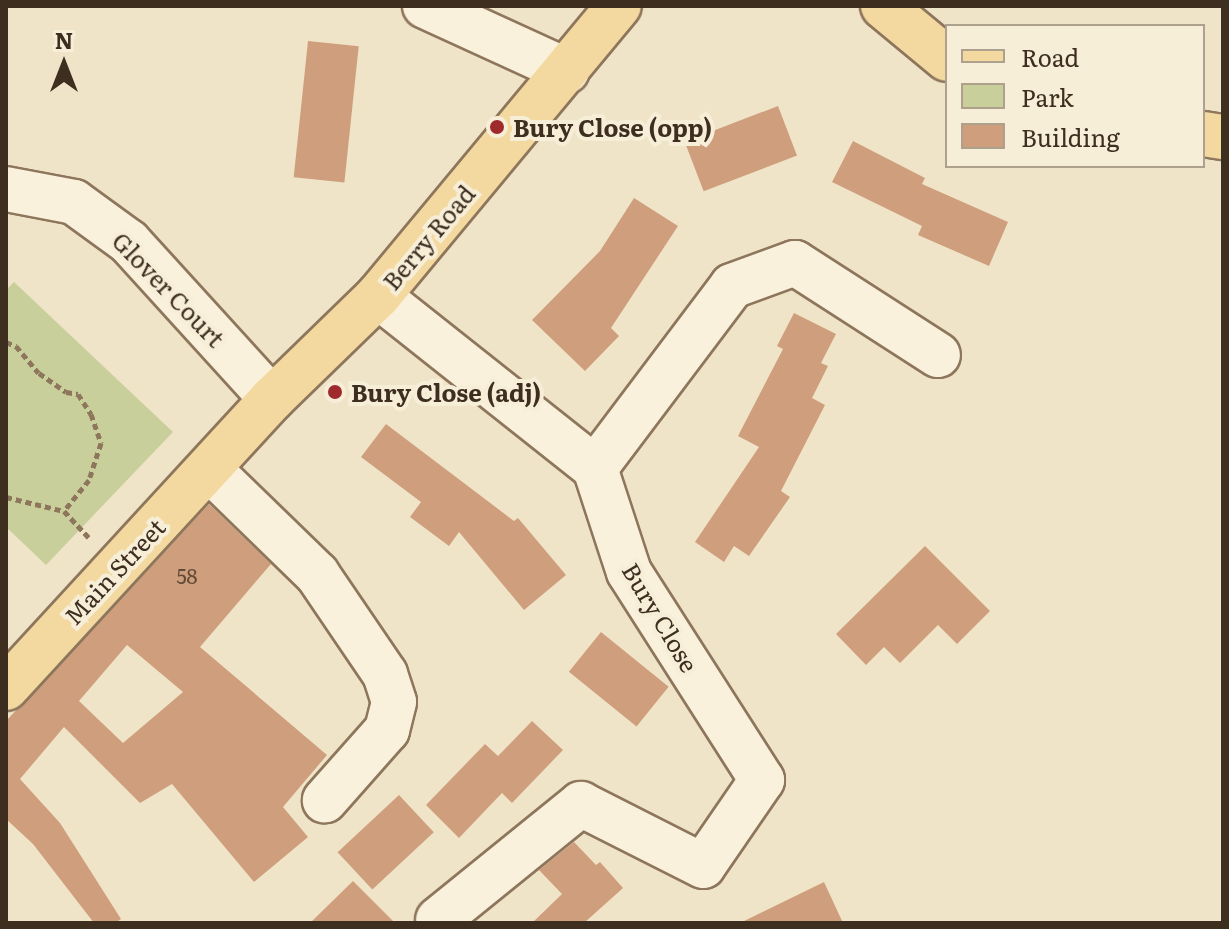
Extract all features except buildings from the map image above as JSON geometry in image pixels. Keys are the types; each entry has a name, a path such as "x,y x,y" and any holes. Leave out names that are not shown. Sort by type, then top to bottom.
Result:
{"main road":[{"name":"Berry Road","path":"216,462 272,399 378,296 619,6"},
{"path":"883,6 945,57"},
{"name":"Main Street","path":"6,688 216,462"}],"street":[{"path":"425,6 567,71"},
{"name":"Glover Court","path":"6,189 74,202 129,242 272,399"},
{"path":"378,296 595,468 732,286 795,263 938,355"},
{"path":"216,462 317,574 385,674 394,702 387,730 325,800"},
{"name":"Bury Close","path":"438,920 581,804 703,866 762,780 629,572 595,468"}],"path":[{"path":"6,342 16,346 48,380 66,392 78,394 91,414 101,443 89,480 64,511 6,497"}],"green space":[{"path":"14,282 173,432 46,565 6,527 6,290"}],"place":[{"name":"Bury Close (opp)","path":"497,127"},
{"name":"Bury Close (adj)","path":"335,392"}]}
